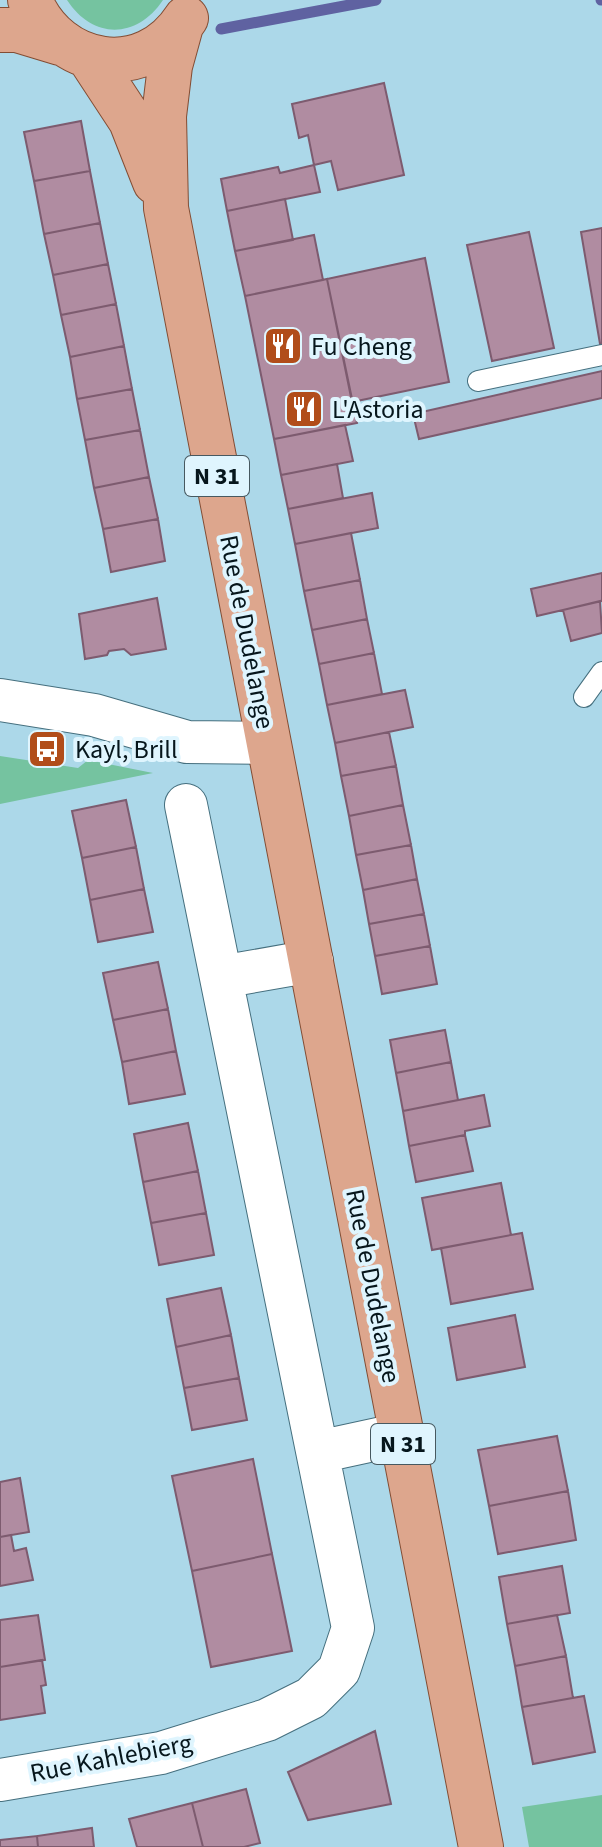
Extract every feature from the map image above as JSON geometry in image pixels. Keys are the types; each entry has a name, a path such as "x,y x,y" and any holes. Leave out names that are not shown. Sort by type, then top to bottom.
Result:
{"main road":[{"name":"Rue de Dudelange","path":"30,0 38,20 74,50 131,121 166,208"},
{"name":"Rue de Dudelange","path":"188,13 170,66 164,116 166,208 481,1847"},
{"path":"0,30 17,30 74,50 123,59 155,49 188,13"}],"street":[{"path":"0,700 94,715 187,742 268,743"},
{"path":"186,805 318,1452 401,1434"},
{"path":"221,977 312,961"},
{"name":"Rue Kahlebierg","path":"0,1780 161,1753 267,1720 311,1698 339,1670 353,1628 318,1452"}],"lane":[{"path":"478,381 602,355"},
{"path":"584,697 602,672"}],"green space":[{"path":"67,0 163,0 141,22 115,30 89,22"},
{"path":"0,756 78,768 88,760 153,773 0,804"},
{"path":"602,1795 602,1847 529,1847 522,1807"}],"building":[{"path":"384,83 404,175 338,190 331,161 314,165 308,135 299,138 292,104"},
{"path":"81,121 90,171 34,181 24,132"},
{"path":"314,165 320,192 227,211 221,179 278,167 280,173"},
{"path":"90,171 100,223 44,234 34,181"},
{"path":"285,199 293,240 235,251 227,211"},
{"path":"100,223 108,264 53,275 44,234"},
{"path":"602,228 602,343 600,344 581,232"},
{"path":"529,232 554,348 492,361 467,245"},
{"path":"314,235 323,280 245,296 235,251"},
{"path":"425,258 449,382 352,402 327,279"},
{"path":"108,264 116,304 61,315 53,275"},
{"path":"327,279 357,423 274,439 245,296"},
{"path":"116,304 124,346 70,357 61,315"},
{"path":"124,346 132,389 77,399 70,357"},
{"path":"602,371 602,398 419,439 413,414"},
{"path":"132,389 140,430 85,440 77,399"},
{"path":"345,425 353,461 281,475 274,439"},
{"path":"140,430 149,477 94,488 85,440"},
{"path":"337,464 343,498 288,509 281,475"},
{"path":"149,477 158,519 103,529 94,488"},
{"path":"372,493 378,528 295,544 288,509"},
{"path":"158,519 165,561 111,572 103,529"},
{"path":"351,533 360,580 304,591 295,544"},
{"path":"602,573 602,601 537,616 531,589"},
{"path":"360,580 367,619 312,630 304,591"},
{"path":"157,598 166,649 131,655 124,649 85,659 79,614"},
{"path":"600,601 602,633 571,641 563,610"},
{"path":"367,619 374,653 319,664 312,630"},
{"path":"374,653 382,694 327,705 319,664"},
{"path":"405,690 413,727 335,743 327,705"},
{"path":"389,732 396,766 341,776 335,743"},
{"path":"396,766 403,805 349,816 341,776"},
{"path":"126,800 136,847 82,858 72,811"},
{"path":"403,805 411,845 356,855 349,816"},
{"path":"411,845 417,879 363,890 356,855"},
{"path":"136,847 144,889 90,900 82,858"},
{"path":"417,879 424,914 369,924 363,890"},
{"path":"144,889 153,932 98,942 90,900"},
{"path":"424,914 430,946 375,956 369,924"},
{"path":"430,946 437,984 382,994 375,956"},
{"path":"158,962 168,1009 113,1020 103,973"},
{"path":"168,1009 176,1051 122,1062 113,1020"},
{"path":"445,1030 451,1062 396,1073 390,1040"},
{"path":"176,1051 185,1094 129,1104 122,1062"},
{"path":"451,1062 458,1100 403,1111 396,1073"},
{"path":"484,1095 490,1126 465,1131 465,1135 409,1146 403,1111"},
{"path":"188,1123 198,1171 143,1182 134,1134"},
{"path":"465,1135 473,1171 416,1182 409,1146"},
{"path":"198,1171 206,1213 151,1223 143,1182"},
{"path":"501,1183 511,1235 432,1250 422,1198"},
{"path":"206,1213 214,1255 159,1265 151,1223"},
{"path":"522,1233 533,1289 451,1304 441,1248"},
{"path":"221,1288 231,1335 176,1347 167,1299"},
{"path":"515,1315 525,1367 457,1380 448,1328"},
{"path":"231,1335 239,1378 184,1388 176,1347"},
{"path":"239,1378 247,1420 192,1430 184,1388"},
{"path":"557,1436 568,1491 489,1506 478,1450"},
{"path":"253,1459 272,1554 192,1571 172,1476"},
{"path":"20,1478 29,1532 0,1537 0,1482"},
{"path":"568,1491 576,1540 498,1554 489,1506"},
{"path":"11,1535 14,1551 26,1548 33,1580 0,1586 0,1537"},
{"path":"272,1554 292,1651 211,1667 192,1571"},
{"path":"562,1566 570,1613 507,1624 499,1577"},
{"path":"38,1615 45,1660 0,1667 0,1620"},
{"path":"557,1615 566,1656 515,1666 507,1624"},
{"path":"566,1656 573,1698 522,1707 515,1666"},
{"path":"42,1660 46,1685 41,1686 45,1713 0,1720 0,1667"},
{"path":"584,1696 595,1752 533,1764 522,1707"},
{"path":"375,1731 391,1804 308,1820 288,1772"},
{"path":"246,1789 260,1843 244,1847 203,1847 192,1803"},
{"path":"192,1803 203,1847 137,1847 129,1819"},
{"path":"92,1828 94,1847 38,1847 37,1836"},
{"path":"37,1836 38,1847 0,1847 0,1840"}],"waterway":[{"path":"221,29 376,0"}],"place":[{"name":"Fu Cheng","path":"283,346"},
{"name":"L'Astoria","path":"304,409"},
{"name":"Kayl, Brill","path":"47,749"}]}
